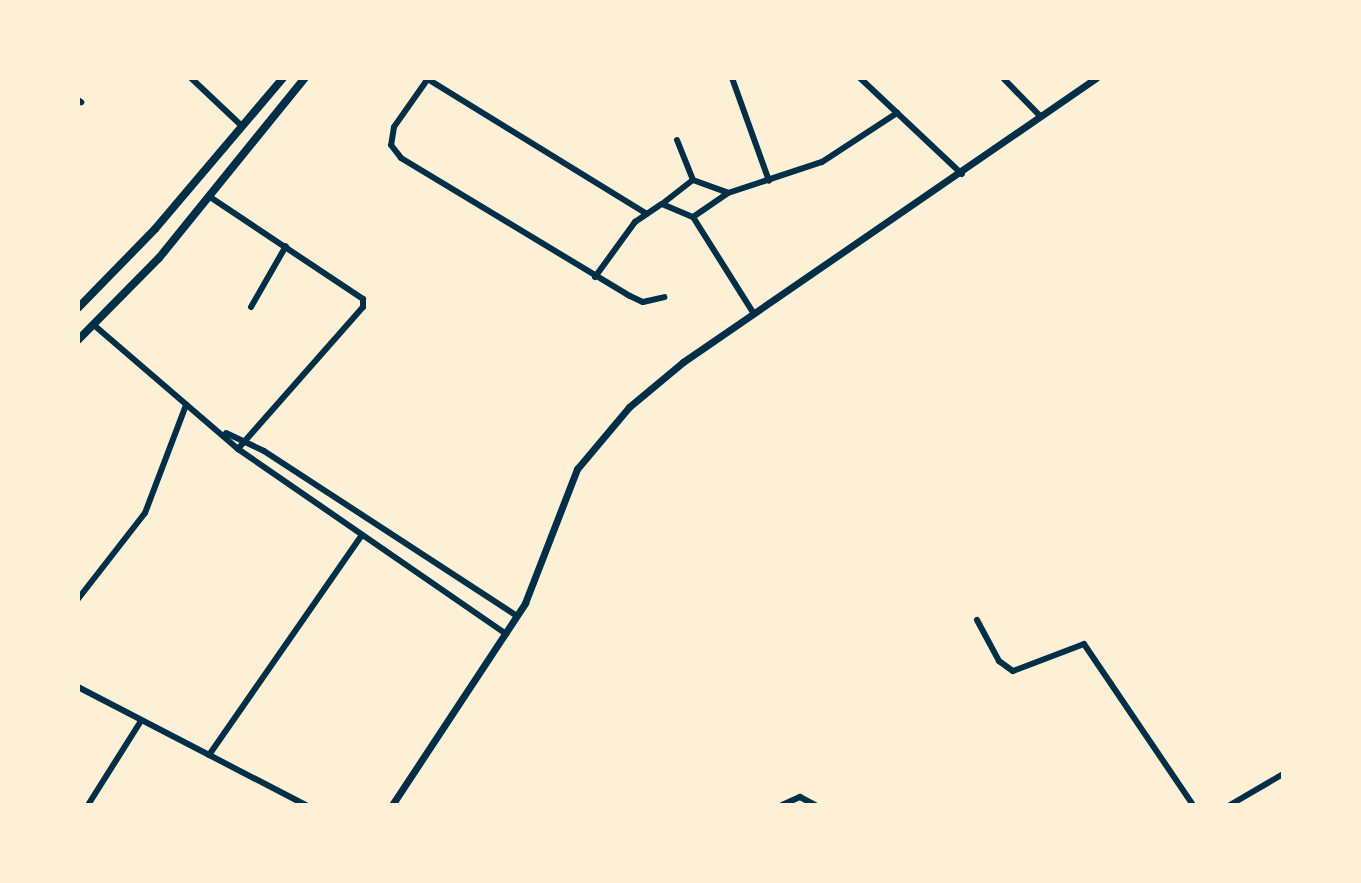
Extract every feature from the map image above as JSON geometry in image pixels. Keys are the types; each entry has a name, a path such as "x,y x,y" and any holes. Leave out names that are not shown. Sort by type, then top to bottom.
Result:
{"main road":[{"path":"78,308 243,127 283,78"},
{"path":"78,340 95,326 210,197 305,78"}],"street":[{"path":"191,78 243,127"},
{"path":"732,78 769,181"},
{"path":"860,78 962,174"},
{"path":"1003,78 1041,117"},
{"path":"392,805 517,616 562,497 589,451 654,384 962,174 1096,78"},
{"path":"647,214 426,79 394,127 395,153 595,277 643,302 664,297"},
{"path":"693,217 728,193 822,162 897,113"},
{"path":"677,140 693,180 728,193"},
{"path":"595,277 624,234 693,180"},
{"path":"210,197 350,287 363,299 363,307 238,449"},
{"path":"662,204 693,217 754,315"},
{"path":"251,307 286,246"},
{"path":"95,326 186,405 224,433 238,449 506,634"},
{"path":"78,599 145,513 186,405"},
{"path":"224,433 245,440 517,616"},
{"path":"209,755 361,536"},
{"path":"977,620 999,661 1013,671 1084,644 1193,805"},
{"path":"78,687 306,805"},
{"path":"88,805 141,721"},
{"path":"1230,805 1283,776"},
{"path":"782,805 800,797 815,805"}]}
